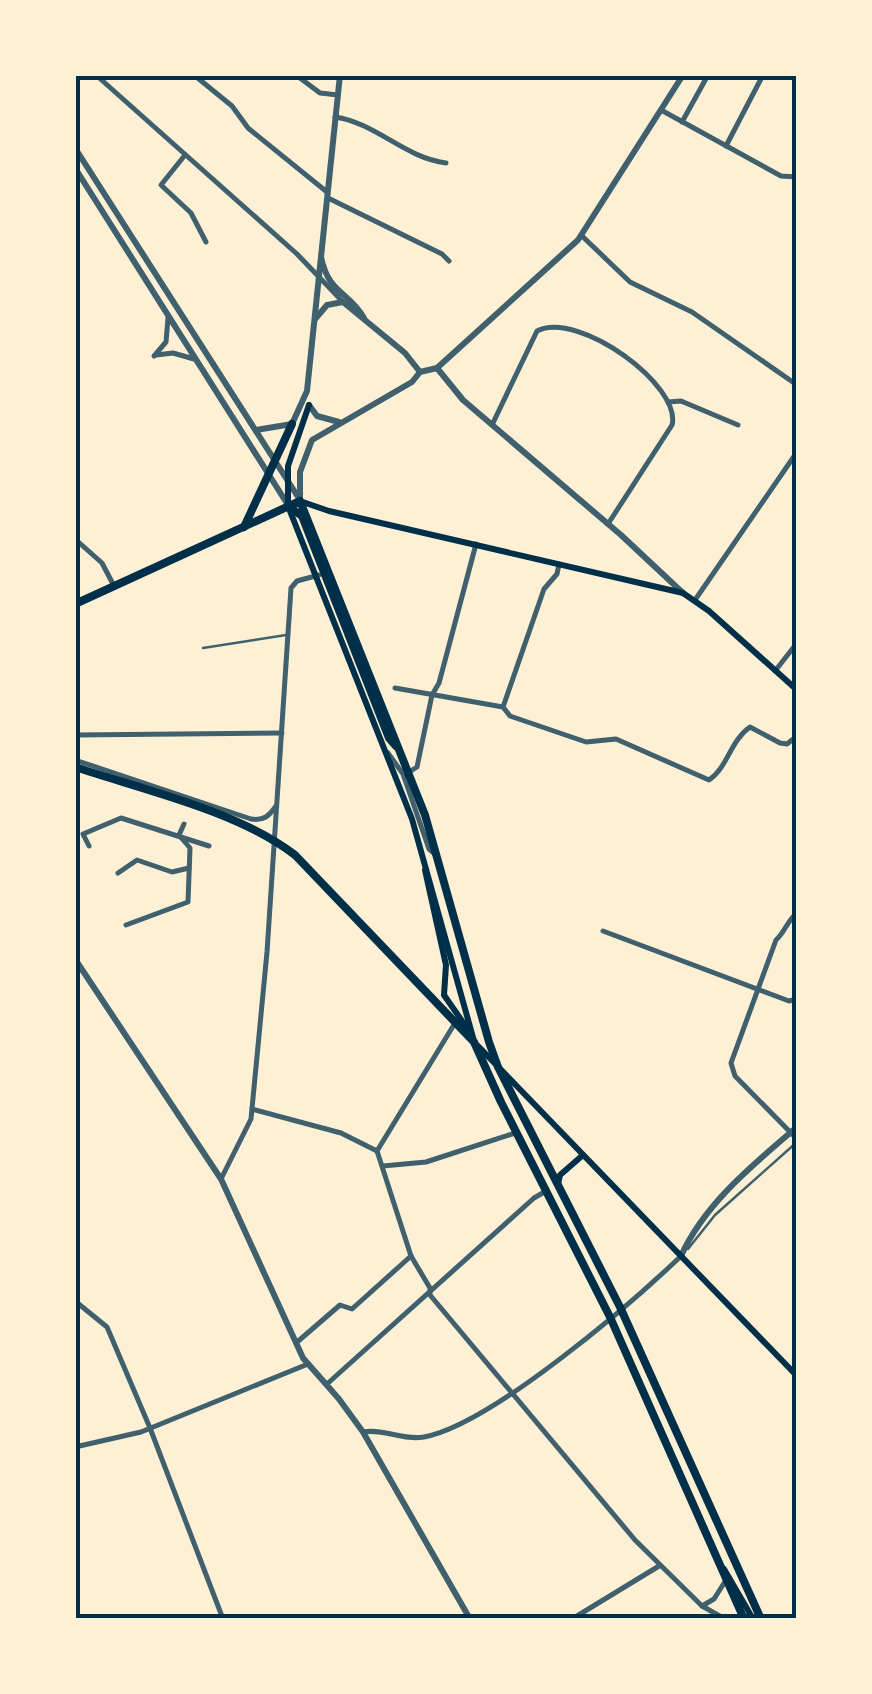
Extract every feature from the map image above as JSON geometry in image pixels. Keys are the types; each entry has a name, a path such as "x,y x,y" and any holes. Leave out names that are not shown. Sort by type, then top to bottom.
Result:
{"main road":[{"path":"288,506 287,478 309,405"},
{"path":"244,526 292,424"},
{"path":"300,501 424,854 474,1042"},
{"path":"75,604 300,501 683,593 797,690"},
{"path":"288,506 302,516 389,738 403,755 439,856 498,1067 620,1308 757,1619"},
{"path":"75,764 262,831 295,854 797,1376"},
{"path":"424,854 426,886 446,965 444,995 448,1005 463,1020 610,1317 744,1619"},
{"path":"558,1184 560,1176 583,1155"},
{"path":"720,1564 757,1619"}],"street":[{"path":"96,75 342,302 405,353 420,372"},
{"path":"194,75 232,106 248,128 327,195 449,261"},
{"path":"296,75 320,93 338,95"},
{"path":"340,75 316,274 307,391 309,405 317,416 340,422"},
{"path":"300,501 300,472 306,449 317,435 412,382 420,372 438,368 582,236 683,75"},
{"path":"682,122 708,75"},
{"path":"726,146 763,75"},
{"path":"661,110 781,176 797,177"},
{"path":"335,117 358,123 426,160 446,163"},
{"path":"75,148 300,501"},
{"path":"185,154 161,185 191,213 206,242"},
{"path":"75,168 288,506"},
{"path":"582,236 630,282 701,317 797,385"},
{"path":"321,257 331,286 365,319"},
{"path":"314,322 320,310 333,302 342,302"},
{"path":"168,315 166,342 154,356 179,354 198,360"},
{"path":"492,424 532,336 548,326 580,332 610,344 634,363 674,414 672,425 608,524"},
{"path":"438,368 452,390 683,593"},
{"path":"256,430 292,424 307,391"},
{"path":"668,402 682,401 738,425"},
{"path":"695,600 797,452"},
{"path":"75,538 102,563 114,586"},
{"path":"409,772 417,767 432,695 439,683 476,544"},
{"path":"503,707 544,590 557,574 558,564"},
{"path":"221,1179 248,1128 252,1109 276,840 292,588 297,581 324,573"},
{"path":"775,670 797,643"},
{"path":"394,688 503,707 510,716 586,742 616,740 709,780 716,775 734,742 750,727 780,743 787,744 797,736"},
{"path":"75,736 282,733"},
{"path":"387,751 403,774 426,828"},
{"path":"75,764 251,819 270,816 277,805"},
{"path":"89,846 83,834 121,818 209,846"},
{"path":"180,836 184,824"},
{"path":"126,925 188,902 190,848 180,836"},
{"path":"118,874 137,860 172,872 189,868"},
{"path":"797,914 788,920 784,933 776,940 731,1056 732,1069 794,1129 797,1140"},
{"path":"602,931 757,990 789,1001 797,999"},
{"path":"75,958 221,1179 308,1364 363,1432 470,1619"},
{"path":"377,1151 456,1023"},
{"path":"252,1109 341,1133 377,1151 411,1256 430,1288 430,1295 659,1566 702,1606 725,1619"},
{"path":"363,1432 428,1437 511,1394 681,1256 710,1207 794,1129"},
{"path":"383,1166 426,1162 516,1132"},
{"path":"327,1384 430,1288 546,1191"},
{"path":"296,1342 340,1306 352,1309 411,1256"},
{"path":"75,1301 107,1327 224,1619"},
{"path":"75,1446 150,1428 308,1364"},
{"path":"572,1619 659,1566"},
{"path":"702,1606 719,1593 726,1580"}],"lane":[{"path":"203,648 288,635"},
{"path":"681,1256 715,1215 797,1140"}]}
